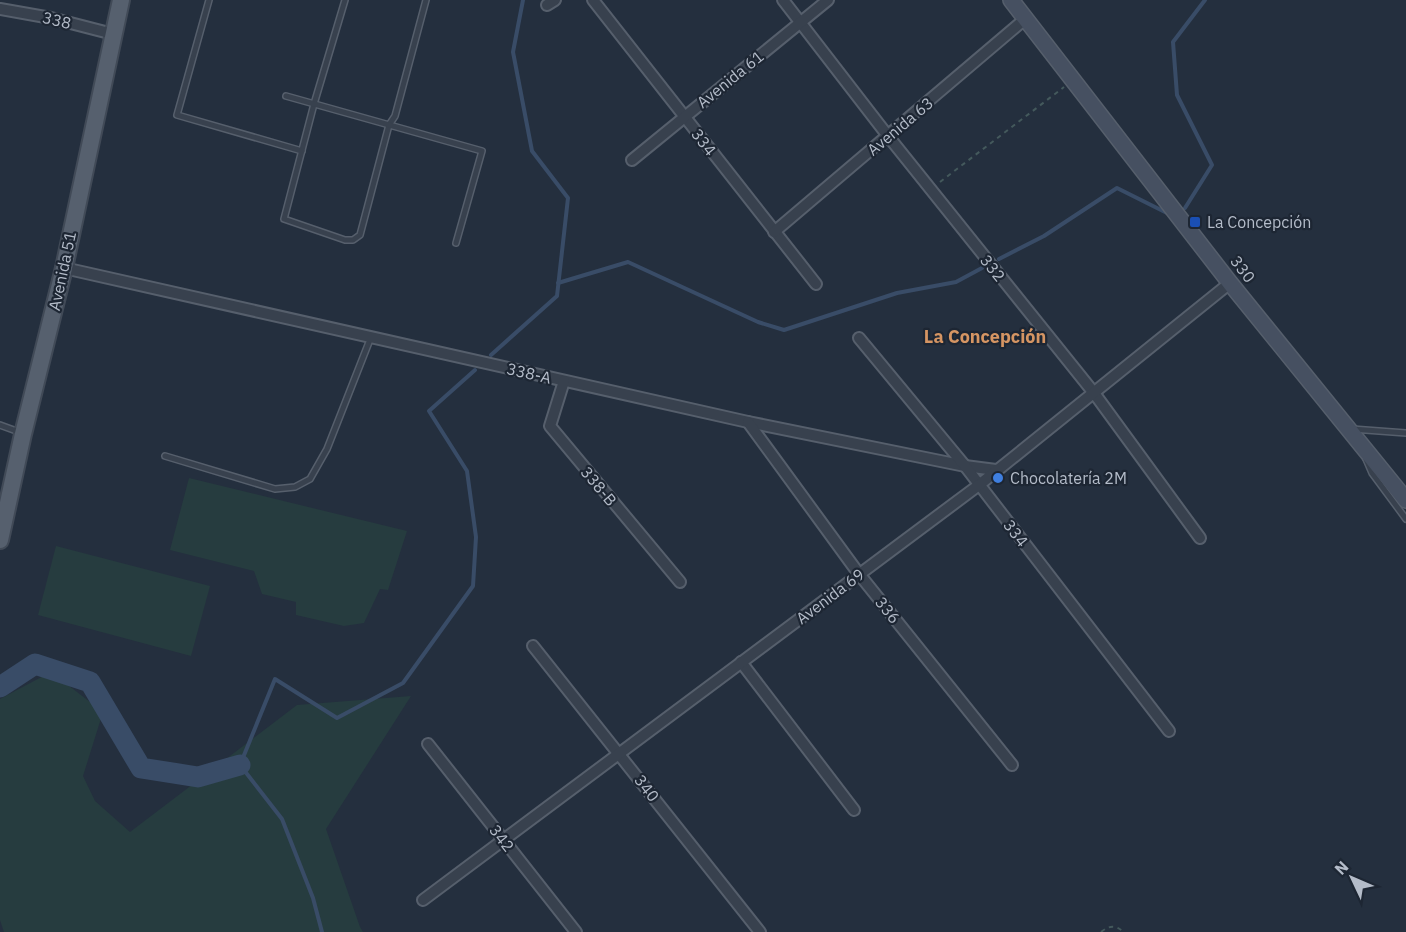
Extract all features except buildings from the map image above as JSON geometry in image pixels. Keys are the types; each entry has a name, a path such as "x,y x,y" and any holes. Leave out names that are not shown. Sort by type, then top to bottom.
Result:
{"main road":[{"name":"Avenida 51","path":"0,540 23,434 64,268 121,0"}],"street":[{"name":"334","path":"593,0 816,284"},
{"name":"332","path":"783,0 930,190 1094,393 1200,538"},
{"name":"Avenida 61","path":"632,160 828,0"},
{"name":"330","path":"1011,0 1230,283 1406,500"},
{"name":"338","path":"0,9 51,18 113,34"},
{"name":"Avenida 63","path":"774,231 1025,19"},
{"name":"338-A","path":"64,268 748,422 965,466 996,470"},
{"name":"Avenida 69","path":"423,900 979,485 1230,283"},
{"name":"334","path":"859,338 965,466 1169,731"},
{"name":"338-B","path":"564,381 550,426 680,582"},
{"name":"336","path":"748,422 860,574 1012,765"},
{"name":"340","path":"533,646 760,932"},
{"path":"741,662 854,810"},
{"name":"342","path":"428,744 576,932"}],"lane":[{"path":"209,0 177,115 302,151"},
{"path":"345,0 314,104 284,219 345,240 353,240 360,235 389,125 395,116 426,0"},
{"path":"286,96 482,151 456,243"},
{"path":"165,456 275,489 295,487 310,479 327,449 371,337"},
{"path":"0,425 23,434"},
{"path":"1350,429 1406,433"},
{"path":"1364,448 1367,464 1372,473 1406,519"}],"path":[{"path":"930,190 1073,80"},
{"path":"1101,932 1108,927 1116,926 1124,932"}],"green space":[{"path":"189,478 407,531 388,590 380,589 364,623 344,626 296,615 296,602 262,594 254,571 170,550"},
{"path":"56,546 210,586 191,656 38,615"},
{"path":"51,672 103,712 83,776 95,801 130,832 297,705 411,696 326,829 363,932 4,932 0,920 0,699"}],"waterway":[{"path":"491,355 557,296 568,198 532,151 513,52 523,0"},
{"path":"1185,208 1212,165 1177,95 1173,42 1205,0"},
{"path":"999,259 1044,236 1117,188 1169,214"},
{"path":"558,283 628,262 758,322 784,330 897,293 956,282 982,268"},
{"path":"322,932 313,898 282,819 240,765 275,679 337,718 403,683 473,586 476,537 467,471 429,411 475,370"},
{"path":"0,687 35,664 90,682 141,768 198,777 240,765"}],"place":[{"name":"La Concepción","path":"1195,222"},
{"name":"Chocolatería 2M","path":"998,478"}],"district":[{"name":"La Concepción","path":"985,336"}]}
